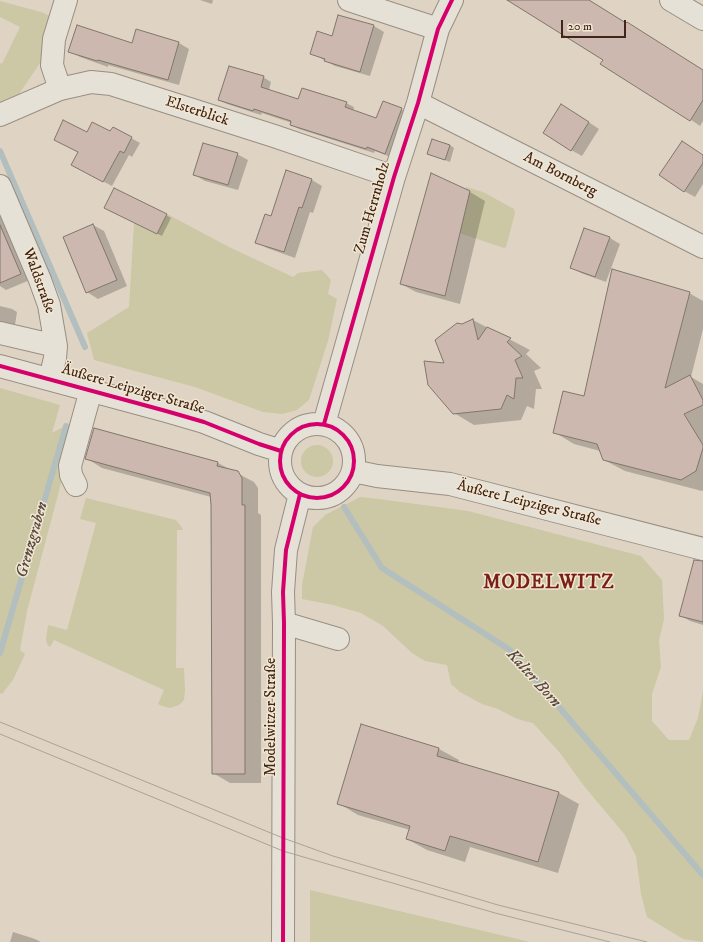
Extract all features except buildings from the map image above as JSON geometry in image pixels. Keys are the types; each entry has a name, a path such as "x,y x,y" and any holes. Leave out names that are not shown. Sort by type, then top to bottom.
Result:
{"street":[{"path":"60,88 52,65 54,39 66,0"},
{"path":"349,0 438,29"},
{"name":"Zum Herrnholz","path":"324,424 394,177 418,103 438,29 452,0"},
{"path":"671,0 703,19"},
{"name":"Elsterblick","path":"0,115 60,88 91,82 111,84 394,177"},
{"name":"Am Bornberg","path":"418,103 703,247"},
{"name":"Waldstraße","path":"0,186 49,305 56,346 56,358 50,379"},
{"path":"0,333 56,346"},
{"name":"Äußere Leipziger Straße","path":"0,366 204,422 259,444 281,451"},
{"path":"76,485 71,475 70,466 91,390"},
{"path":"313,424 324,424 336,428 345,436 351,447 354,459 353,470 349,480 341,489 332,495 316,498 300,494 290,486 283,476 280,464 281,451 286,441 293,433 302,427 313,424"},
{"name":"Äußere Leipziger Straße","path":"353,470 377,476 450,484 703,549"},
{"name":"Modelwitzer Straße","path":"283,942 284,560 300,494"},
{"path":"284,623 338,639"}],"shaded area":[{"path":"0,1 41,12 55,18 44,57 19,94 0,105 0,63 2,64 20,27 0,17"},
{"path":"466,187 483,192 514,209 515,213 506,247 504,248 459,233 456,228"},
{"path":"167,214 229,247 293,277 298,273 322,270 331,280 328,294 337,299 328,341 309,400 297,410 282,414 263,412 195,387 94,360 87,333 129,307 134,223 157,234"},
{"path":"0,388 60,405 52,433 61,428 69,429 72,438 27,611 20,650 25,654 13,680 2,694 0,693"},
{"path":"314,445 320,445 329,449 333,461 329,473 320,477 314,477 305,473 301,464 301,458 305,449"},
{"path":"360,497 468,511 641,556 662,580 664,619 659,640 661,667 652,694 652,721 669,740 689,740 698,718 703,691 703,942 683,939 647,917 641,894 636,856 625,835 584,786 560,753 533,723 515,718 498,709 482,704 460,692 451,684 447,665 425,661 412,653 383,626 361,613 333,605 302,599 302,585 313,527 325,515"},
{"path":"86,498 176,520 183,530 177,530 176,668 184,668 185,690 184,700 179,705 170,708 162,706 158,704 164,690 54,640 50,647 47,644 46,639 48,625 67,630 96,523 80,519"},
{"path":"310,890 530,942 310,942"}],"waterway":[{"name":"Grenzgraben","path":"0,151 85,347"},
{"name":"Grenzgraben","path":"0,653 66,426"},
{"name":"Kalter Born","path":"344,507 382,568 510,650 703,875"}],"tram line":[{"path":"0,722 283,838 333,856 498,905 647,942"},
{"path":"0,734 283,851 495,913 610,942"}],"cycle path":[{"path":"324,424 394,177 418,103 438,29 452,0"},
{"path":"0,366 204,422 259,444 281,451"},
{"path":"317,424 331,427 343,435 351,447 354,461 351,475 343,487 331,495 317,498 303,495 291,487 283,475 280,461 283,447 291,435 303,427 317,424"},
{"path":"283,942 283,592 286,550 300,494"}],"district":[{"name":"MODELWITZ","path":"549,584"}]}
